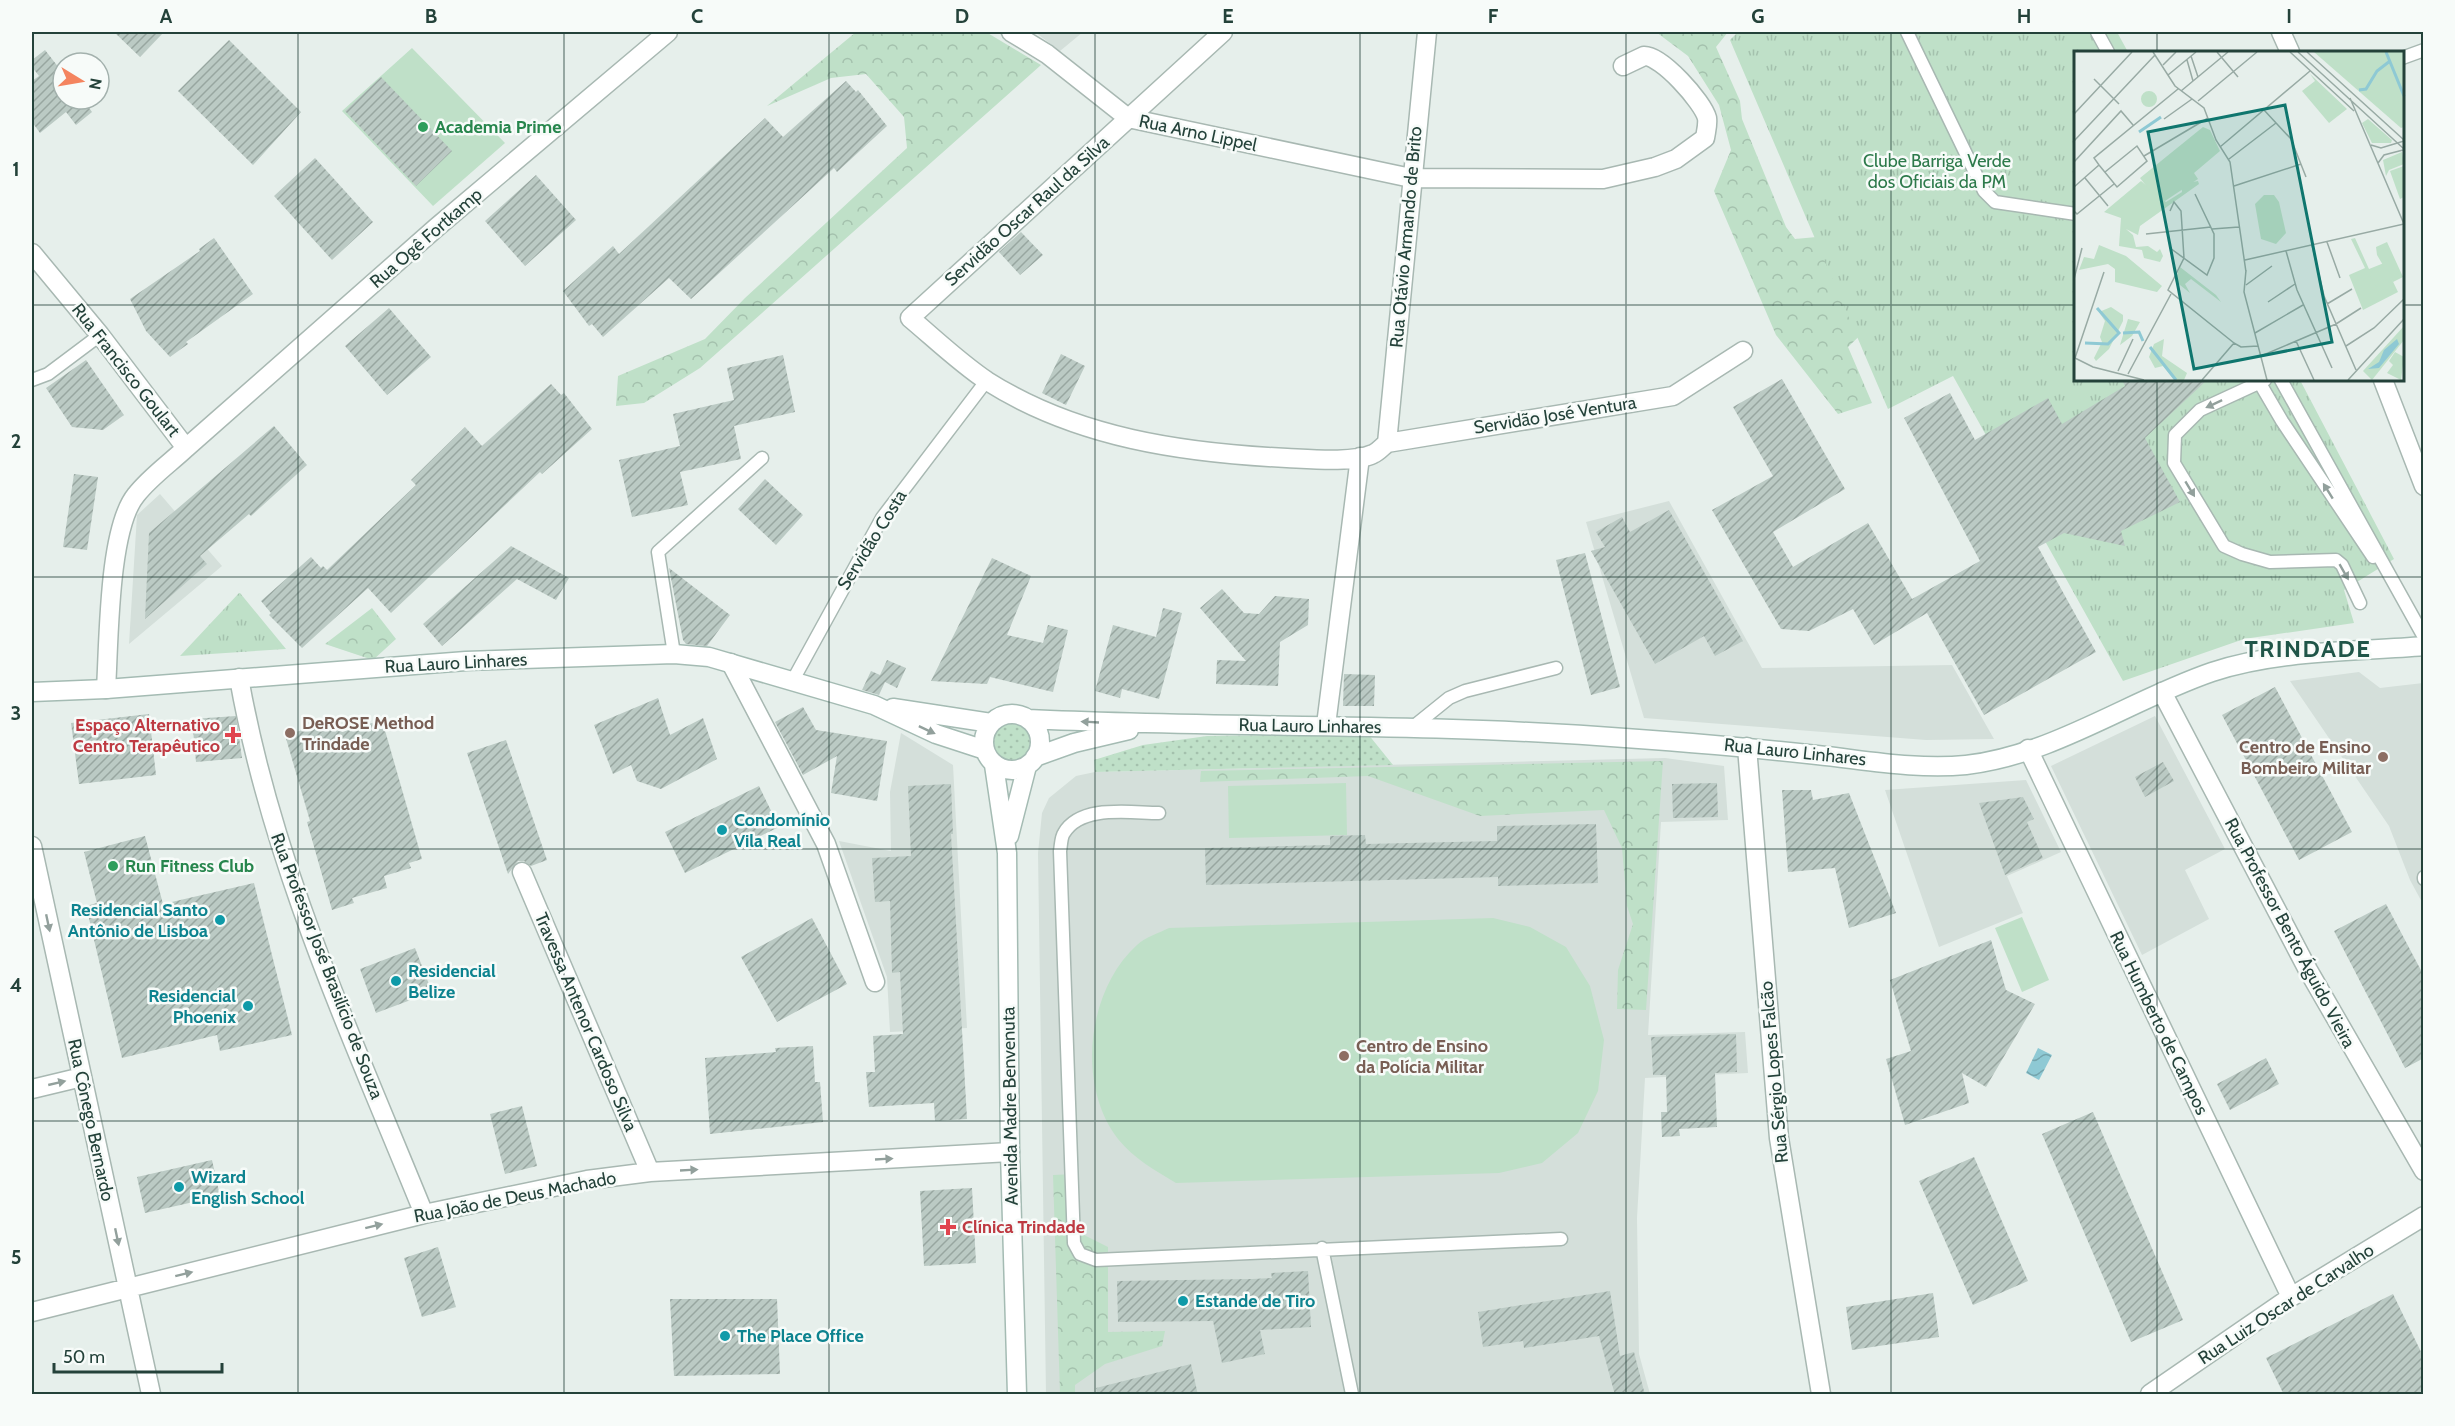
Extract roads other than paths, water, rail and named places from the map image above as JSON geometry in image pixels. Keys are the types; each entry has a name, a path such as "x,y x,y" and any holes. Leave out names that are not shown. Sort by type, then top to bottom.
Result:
{"street":[{"name":"Rua Ogê Fortkamp","path":"186,448 437,227 668,32"},
{"name":"Rua Arno Lippel","path":"1011,32 1047,54 1128,118 1411,178 1603,179 1656,168 1676,159 1705,138 1706,117 1701,106 1659,60 1644,56 1623,66"},
{"name":"Servidão Oscar Raul da Silva","path":"910,318 1223,32"},
{"name":"Rua Otávio Armando de Brito","path":"1387,443 1427,32"},
{"path":"2281,32 2290,51"},
{"name":"Rua Francisco Goulart","path":"32,253 100,335 186,448 135,496 126,513 115,568 106,689"},
{"name":"Servidão José Ventura","path":"910,318 987,380 1065,421 1149,443 1199,452 1247,456 1360,457 1374,454 1387,443 1673,396 1743,351"},
{"path":"2383,381 2424,486"},
{"path":"1326,725 1360,457"},
{"name":"Rua Lauro Linhares","path":"1028,719 1148,725 1326,725 1516,730 1747,747 1930,766 1966,765 2028,749 2059,738 2212,672 2265,659 2424,646"},
{"name":"Rua Lauro Linhares","path":"32,692 106,689 466,661 674,654 709,657 874,705 989,758"},
{"path":"731,663 826,844 875,982"},
{"name":"Rua Professor José Brasilício de Souza","path":"239,678 280,846 327,973 424,1214"},
{"name":"Rua Professor Bento Águido Vieira","path":"2162,692 2313,979 2424,1171"},
{"name":"Rua Lauro Linhares","path":"874,705 991,723"},
{"path":"1015,714 1028,719 1038,732 1040,741 1031,762 1016,770 1005,770 989,758 983,740 991,723 1002,715 1015,714"},
{"name":"Rua Lauro Linhares","path":"1031,762 1074,743 1148,725"},
{"name":"Rua Sérgio Lopes Falcão","path":"1747,747 1779,1138 1821,1395"},
{"name":"Rua Humberto de Campos","path":"2028,749 2291,1297"},
{"name":"Avenida Madre Benvenuta","path":"989,758 1007,853 1010,1152 1017,1395"},
{"name":"Avenida Madre Benvenuta","path":"1007,853 1015,809 1031,762"},
{"name":"Rua Cônego Bernardo","path":"32,846 151,1395"},
{"name":"Travessa Antenor Cardoso Silva","path":"522,872 650,1172"},
{"path":"32,1089 82,1077"},
{"name":"Rua João de Deus Machado","path":"32,1311 512,1194 650,1172 1010,1152"},
{"name":"Rua Luiz Oscar de Carvalho","path":"2150,1395 2291,1297 2424,1216"}],"lane":[{"path":"1907,32 1984,191 1995,202 2074,214"},
{"path":"2097,32 2107,51"},
{"path":"2404,58 2424,50"},
{"path":"32,380 48,374 100,335"},
{"name":"Servidão Costa","path":"793,680 882,518 987,380"},
{"path":"2259,381 2200,410 2175,435 2174,463 2224,546 2270,562 2336,560 2342,566 2360,603"},
{"path":"2262,381 2282,421 2373,557"},
{"path":"2282,381 2424,637"},
{"path":"674,654 658,552 762,458"},
{"path":"1413,727 1449,698 1465,691 1556,668"},
{"path":"1159,813 1099,813 1077,819 1064,833 1060,851 1074,1242 1080,1254 1096,1260 1561,1239"},
{"path":"1322,1248 1352,1395"}],"water":[{"path":"2038,1048 2052,1055 2039,1080 2026,1073"}],"place":[{"name":"Academia Prime","path":"423,127"},
{"name":"DeROSE Method Trindade","path":"290,733"},
{"name":"Espaço Alternativo Centro Terapêutico","path":"233,735"},
{"name":"Centro de Ensino Bombeiro Militar","path":"2383,757"},
{"name":"Condomínio Vila Real","path":"722,830"},
{"name":"Run Fitness Club","path":"113,866"},
{"name":"Residencial Santo Antônio de Lisboa","path":"220,920"},
{"name":"Residencial Belize","path":"396,981"},
{"name":"Residencial Phoenix","path":"248,1006"},
{"name":"Centro de Ensino da Polícia Militar","path":"1344,1056"},
{"name":"Wizard English School","path":"179,1187"},
{"name":"Clínica Trindade","path":"948,1227"},
{"name":"Estande de Tiro","path":"1183,1301"},
{"name":"The Place Office","path":"725,1336"}],"district":[{"name":"TRINDADE","path":"2308,649"}],"park label":[{"name":"Clube Barriga Verde dos Oficiais da PM","path":"1937,171"}]}
